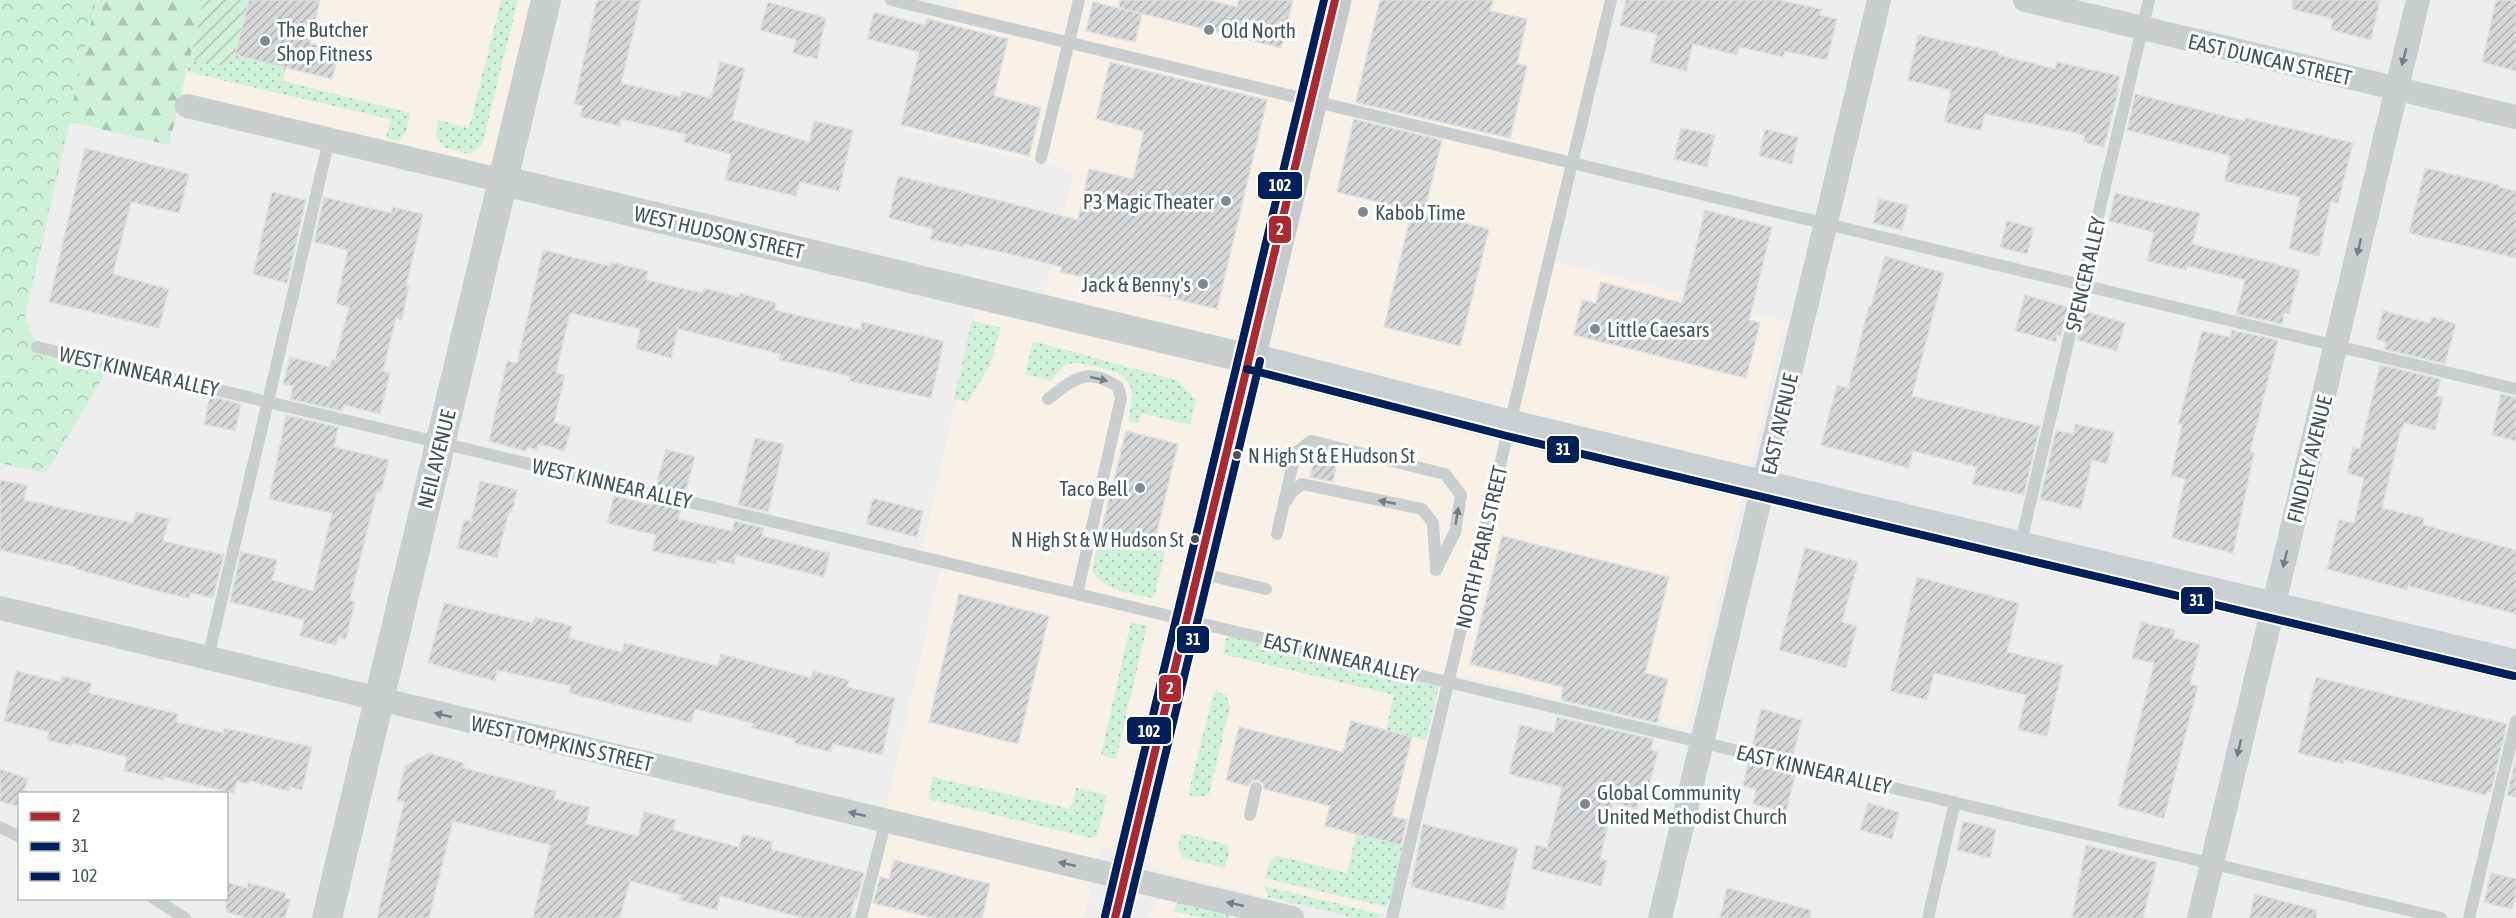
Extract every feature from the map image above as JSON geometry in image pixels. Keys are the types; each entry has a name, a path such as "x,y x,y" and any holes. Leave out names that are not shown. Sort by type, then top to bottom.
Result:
{"main road":[{"path":"1115,918 1335,0"},
{"path":"1250,359 1509,426 2516,666"}],"street":[{"name":"NEIL AVENUE","path":"327,918 546,0"},
{"name":"EAST AVENUE","path":"1660,918 1879,0"},
{"name":"EAST DUNCAN STREET","path":"2025,0 2516,117"},
{"name":"FINDLEY AVENUE","path":"2199,918 2418,0"},
{"name":"WEST HUDSON STREET","path":"187,106 1250,359"},
{"name":"WEST TOMPKINS STREET","path":"0,608 1292,918"}],"lane":[{"path":"891,0 2516,389"},
{"path":"1041,158 1079,0"},
{"name":"NORTH PEARL STREET","path":"1392,918 1611,0"},
{"name":"SPENCER ALLEY","path":"2019,548 2149,0"},
{"path":"208,658 329,140"},
{"name":"WEST KINNEAR ALLEY","path":"37,347 1187,620"},
{"path":"1048,399 1074,380 1084,376 1097,376 1108,381 1118,387 1121,398 1077,594"},
{"path":"1277,534 1283,507 1295,454 1311,441 1444,474 1461,495 1455,532 1436,570 1432,523 1422,509 1302,484 1292,492 1283,507"},
{"path":"1198,573 1266,589"},
{"name":"EAST KINNEAR ALLEY","path":"1187,620 2441,918"},
{"path":"2469,918 2516,721"},
{"path":"1250,815 1256,788"},
{"path":"1928,918 1955,802"},
{"path":"861,918 886,820"},
{"path":"0,827 18,836"},
{"path":"156,900 185,918"}],"shaded area":[{"path":"204,0 546,0 504,181 179,104"},
{"path":"959,0 1604,0 1545,258 1785,322 1688,725 1684,728 1442,671 1391,896 1378,918 1356,918 1172,875 1101,845 1084,918 861,918 943,559 921,556 979,295 1041,309 1074,171 905,130 934,7 956,12"},
{"path":"1164,898 1243,918 1148,918 1157,901"}],"green space":[{"path":"0,0 204,0 169,145 70,122 25,316 37,347 46,473 0,463"},
{"path":"0,0 96,0 25,316 37,347 111,364 46,473 0,463"},
{"path":"204,0 249,0 235,55 221,66 190,59"},
{"path":"501,0 518,0 482,145 470,154 445,148 436,136 438,120 469,128"},
{"path":"235,55 286,67 283,81 410,113 406,132 399,141 386,138 390,119 187,72 190,59 221,66"},
{"path":"972,320 1001,328 990,365 968,402 954,399"},
{"path":"1033,341 1176,380 1196,400 1190,425 1142,413 1138,424 1128,421 1132,398 1129,383 1124,377 1107,369 1077,363 1070,364 1058,372 1051,381 1025,374"},
{"path":"1100,536 1165,552 1154,598 1119,590 1097,578 1092,571"},
{"path":"1131,622 1147,626 1116,759 1101,755"},
{"path":"1231,636 1439,685 1426,740 1386,730 1394,695 1223,654 1226,639"},
{"path":"1214,691 1226,695 1230,707 1209,794 1199,797 1188,795"},
{"path":"933,777 1071,809 1076,788 1107,795 1095,838 928,799"},
{"path":"1181,833 1227,844 1229,853 1225,868 1183,858 1178,848"},
{"path":"1356,834 1403,845 1391,896 1386,907 1265,878 1270,862 1277,856 1347,873"},
{"path":"1264,886 1381,914 1378,918 1356,918 1268,897"},
{"path":"1177,901 1230,915 1230,918 1202,918 1174,911"}],"building":[{"path":"249,0 320,0 310,43 339,51 332,79 235,55"},
{"path":"597,0 641,0 621,83 680,97 682,91 711,98 720,62 745,68 732,120 809,142 814,121 853,130 839,191 800,182 796,196 725,180 731,154 684,142 685,134 621,119 620,126 580,117 583,106 574,104"},
{"path":"1120,0 1208,0 1237,7 1239,0 1293,0 1281,48 1119,8"},
{"path":"1380,0 1493,0 1490,11 1527,19 1517,64 1527,66 1510,138 1356,101"},
{"path":"1626,0 1779,0 1822,9 1820,15 1837,19 1827,60 1785,51 1783,57 1739,47 1737,55 1693,44 1686,71 1650,62 1657,34 1620,26"},
{"path":"2293,0 2380,0 2371,40 2331,30 2333,19 2292,9"},
{"path":"2496,0 2516,0 2516,71 2482,62"},
{"path":"768,2 826,18 817,59 793,53 796,40 760,30"},
{"path":"1093,2 1142,14 1135,42 1086,31"},
{"path":"874,12 925,25 927,19 1008,39 994,96 1041,108 1029,156 901,125 919,52 867,39"},
{"path":"1918,35 1999,52 1998,55 2055,69 2057,62 2120,76 2117,89 2119,89 2104,147 2083,142 2085,135 1985,114 1981,131 1944,122 1951,90 1908,80"},
{"path":"1110,62 1267,100 1217,309 1061,272 1062,267 1002,252 963,244 963,247 930,239 933,229 889,218 898,176 1078,220 1089,169 1133,179 1144,131 1096,119"},
{"path":"2135,94 2245,121 2245,118 2353,143 2338,203 2331,201 2319,256 2289,249 2300,197 2224,181 2230,156 2127,130"},
{"path":"1354,119 1442,140 1424,213 1337,192"},
{"path":"1681,128 1715,135 1707,167 1674,159"},
{"path":"1765,129 1798,137 1792,164 1759,156"},
{"path":"85,148 189,174 179,213 131,202 113,274 169,289 159,328 49,302"},
{"path":"2425,168 2516,191 2516,258 2409,233"},
{"path":"272,192 306,200 287,283 253,274"},
{"path":"2115,193 2200,213 2192,244 2300,270 2289,314 2284,313 2282,324 2236,314 2245,280 2187,266 2186,270 2147,261 2154,232 2109,221"},
{"path":"324,197 391,213 393,207 423,214 406,286 409,286 402,320 396,318 383,371 390,373 380,414 344,405 342,411 290,399 293,386 283,384 290,357 330,367 332,359 335,360 349,307 336,304 348,250 314,242"},
{"path":"1879,199 1908,205 1902,230 1873,223"},
{"path":"1412,210 1489,229 1460,346 1384,327"},
{"path":"1705,210 1772,227 1749,320 1760,323 1746,378 1574,335 1582,300 1596,303 1601,282 1682,303"},
{"path":"2007,221 2034,228 2027,254 2000,247"},
{"path":"543,250 610,266 610,262 648,271 646,280 703,293 704,288 739,297 740,293 776,303 775,310 861,330 862,322 944,341 931,398 849,381 850,376 779,360 780,354 678,329 671,358 636,349 640,329 570,313 556,373 565,375 554,422 571,427 565,451 538,444 537,450 527,447 526,451 489,441 507,361 517,363"},
{"path":"1885,256 1944,273 1912,396 2040,426 2024,495 1972,484 1977,467 1913,451 1909,468 1821,445 1837,385 1848,388 1869,306 1871,307"},
{"path":"2025,295 2068,307 2061,336 2057,335 2056,342 2015,331"},
{"path":"2084,311 2125,323 2117,351 2077,340"},
{"path":"2383,311 2430,323 2432,317 2456,324 2445,364 2384,349 2386,342 2376,339"},
{"path":"2232,330 2278,340 2250,452 2254,453 2233,553 2172,538 2185,479 2171,476 2182,425 2178,424 2202,331 2230,337"},
{"path":"2380,365 2441,379 2436,396 2443,397 2435,430 2404,423 2401,428 2382,508 2424,518 2423,525 2516,550 2516,614 2408,586 2407,590 2327,569 2339,520 2354,523 2364,478 2347,473 2353,447 2360,449"},
{"path":"2501,394 2516,397 2516,441 2492,435"},
{"path":"210,396 241,404 235,431 204,424"},
{"path":"286,415 338,427 334,447 389,460 381,492 377,491 350,600 355,602 346,639 339,637 336,645 300,636 304,620 230,602 241,552 277,560 272,580 313,591 332,513 269,499"},
{"path":"2075,424 2114,432 2107,464 2092,460 2081,509 2040,499 2056,430 2073,434"},
{"name":"Taco Bell","path":"1126,431 1178,444 1154,544 1101,532"},
{"path":"755,438 784,444 768,512 738,505"},
{"path":"666,449 695,457 685,493 656,486"},
{"path":"1316,451 1338,456 1333,482 1310,477"},
{"path":"0,480 27,485 24,500 133,523 136,512 169,519 163,541 224,555 213,598 190,593 189,598 161,592 76,569 76,567 0,550"},
{"path":"480,481 517,490 497,558 457,548 464,520 471,521"},
{"path":"614,496 651,505 652,502 681,508 678,519 732,531 735,521 764,528 762,536 830,553 824,577 736,555 734,564 717,560 716,564 652,551 656,535 607,523"},
{"path":"873,498 923,511 917,537 866,524"},
{"path":"1502,536 1669,577 1645,673 1668,679 1657,723 1561,700 1563,687 1470,664"},
{"path":"1805,548 1858,562 1842,622 1857,626 1846,668 1779,650"},
{"path":"1917,577 2019,603 2007,652 2063,665 2047,736 2018,730 2026,695 1934,673 1927,700 1890,691"},
{"path":"959,594 1049,616 1018,744 929,722"},
{"path":"444,603 533,623 535,617 572,626 569,638 622,652 624,643 718,666 721,654 811,678 813,671 849,680 847,687 895,698 882,755 833,744 831,752 794,743 795,739 752,728 753,723 695,709 691,723 569,693 571,686 497,670 495,681 428,663"},
{"path":"2141,622 2175,630 2173,638 2200,644 2190,684 2198,686 2164,818 2118,806 2154,663 2132,658"},
{"path":"16,671 61,682 62,676 91,683 89,693 178,714 176,722 223,733 224,728 312,747 302,790 290,787 289,791 250,781 249,784 237,781 234,793 164,777 163,780 124,771 127,757 72,743 71,746 47,740 49,732 4,721"},
{"path":"2316,677 2507,724 2491,792 2487,791 2486,795 2344,760 2343,764 2298,753"},
{"path":"1761,709 1802,720 1793,756 1752,746"},
{"name":"Global Community United Methodist Church","path":"1557,717 1653,739 1651,750 1658,752 1648,789 1642,788 1637,809 1613,803 1600,859 1607,861 1601,886 1531,869 1536,845 1547,848 1562,787 1509,774 1520,725 1554,733"},
{"path":"1351,721 1412,737 1392,816 1407,820 1401,845 1325,826 1330,806 1264,789 1264,785 1258,780 1253,780 1248,786 1226,780 1239,727 1343,752"},
{"path":"429,753 464,763 463,768 556,791 554,799 590,807 586,824 638,836 644,812 676,820 673,830 739,847 743,834 773,842 771,849 864,873 857,899 855,898 850,918 804,918 720,896 717,910 679,900 681,895 630,881 620,918 533,918 550,845 453,821 429,918 377,918 404,802 397,800 405,766"},
{"path":"2516,757 2516,797 2507,795"},
{"path":"1748,762 1790,772 1789,774 1795,776 1786,812 1753,804 1756,789 1743,786"},
{"path":"0,769 28,779 24,792 18,792 18,807 0,801"},
{"path":"1868,803 1899,812 1892,839 1860,830"},
{"path":"1963,821 1996,829 1990,858 1957,850"},
{"path":"1423,824 1518,848 1503,910 1411,887"},
{"path":"2086,845 2157,862 2143,918 2072,918"},
{"path":"894,860 990,884 982,918 934,918 873,903 880,877 889,879"},
{"path":"2491,873 2516,879 2516,894 2512,909 2484,902"},
{"path":"228,883 247,888 248,883 286,893 285,898 290,899 285,918 247,918 226,912"},
{"path":"1727,888 1811,910 1810,918 1720,918"},
{"path":"2255,894 2317,910 2316,918 2249,918"}],"transit line":[{"name":"102","path":"1105,916 1324,0"},
{"name":"2","path":"1115,918 1335,0"},
{"name":"31","path":"1126,918 1260,361"},
{"name":"31","path":"1247,369 1507,436 2514,676"}],"place":[{"name":"Old North","path":"1209,30"},
{"name":"The Butcher Shop Fitness","path":"265,41"},
{"name":"P3 Magic Theater","path":"1226,201"},
{"name":"Kabob Time","path":"1363,212"},
{"name":"Jack & Benny's","path":"1203,284"},
{"name":"Little Caesars","path":"1595,329"},
{"name":"N High St & E Hudson St","path":"1237,455"},
{"name":"Taco Bell","path":"1140,488"},
{"name":"N High St & W Hudson St","path":"1195,539"},
{"name":"Global Community United Methodist Church","path":"1585,804"}]}
